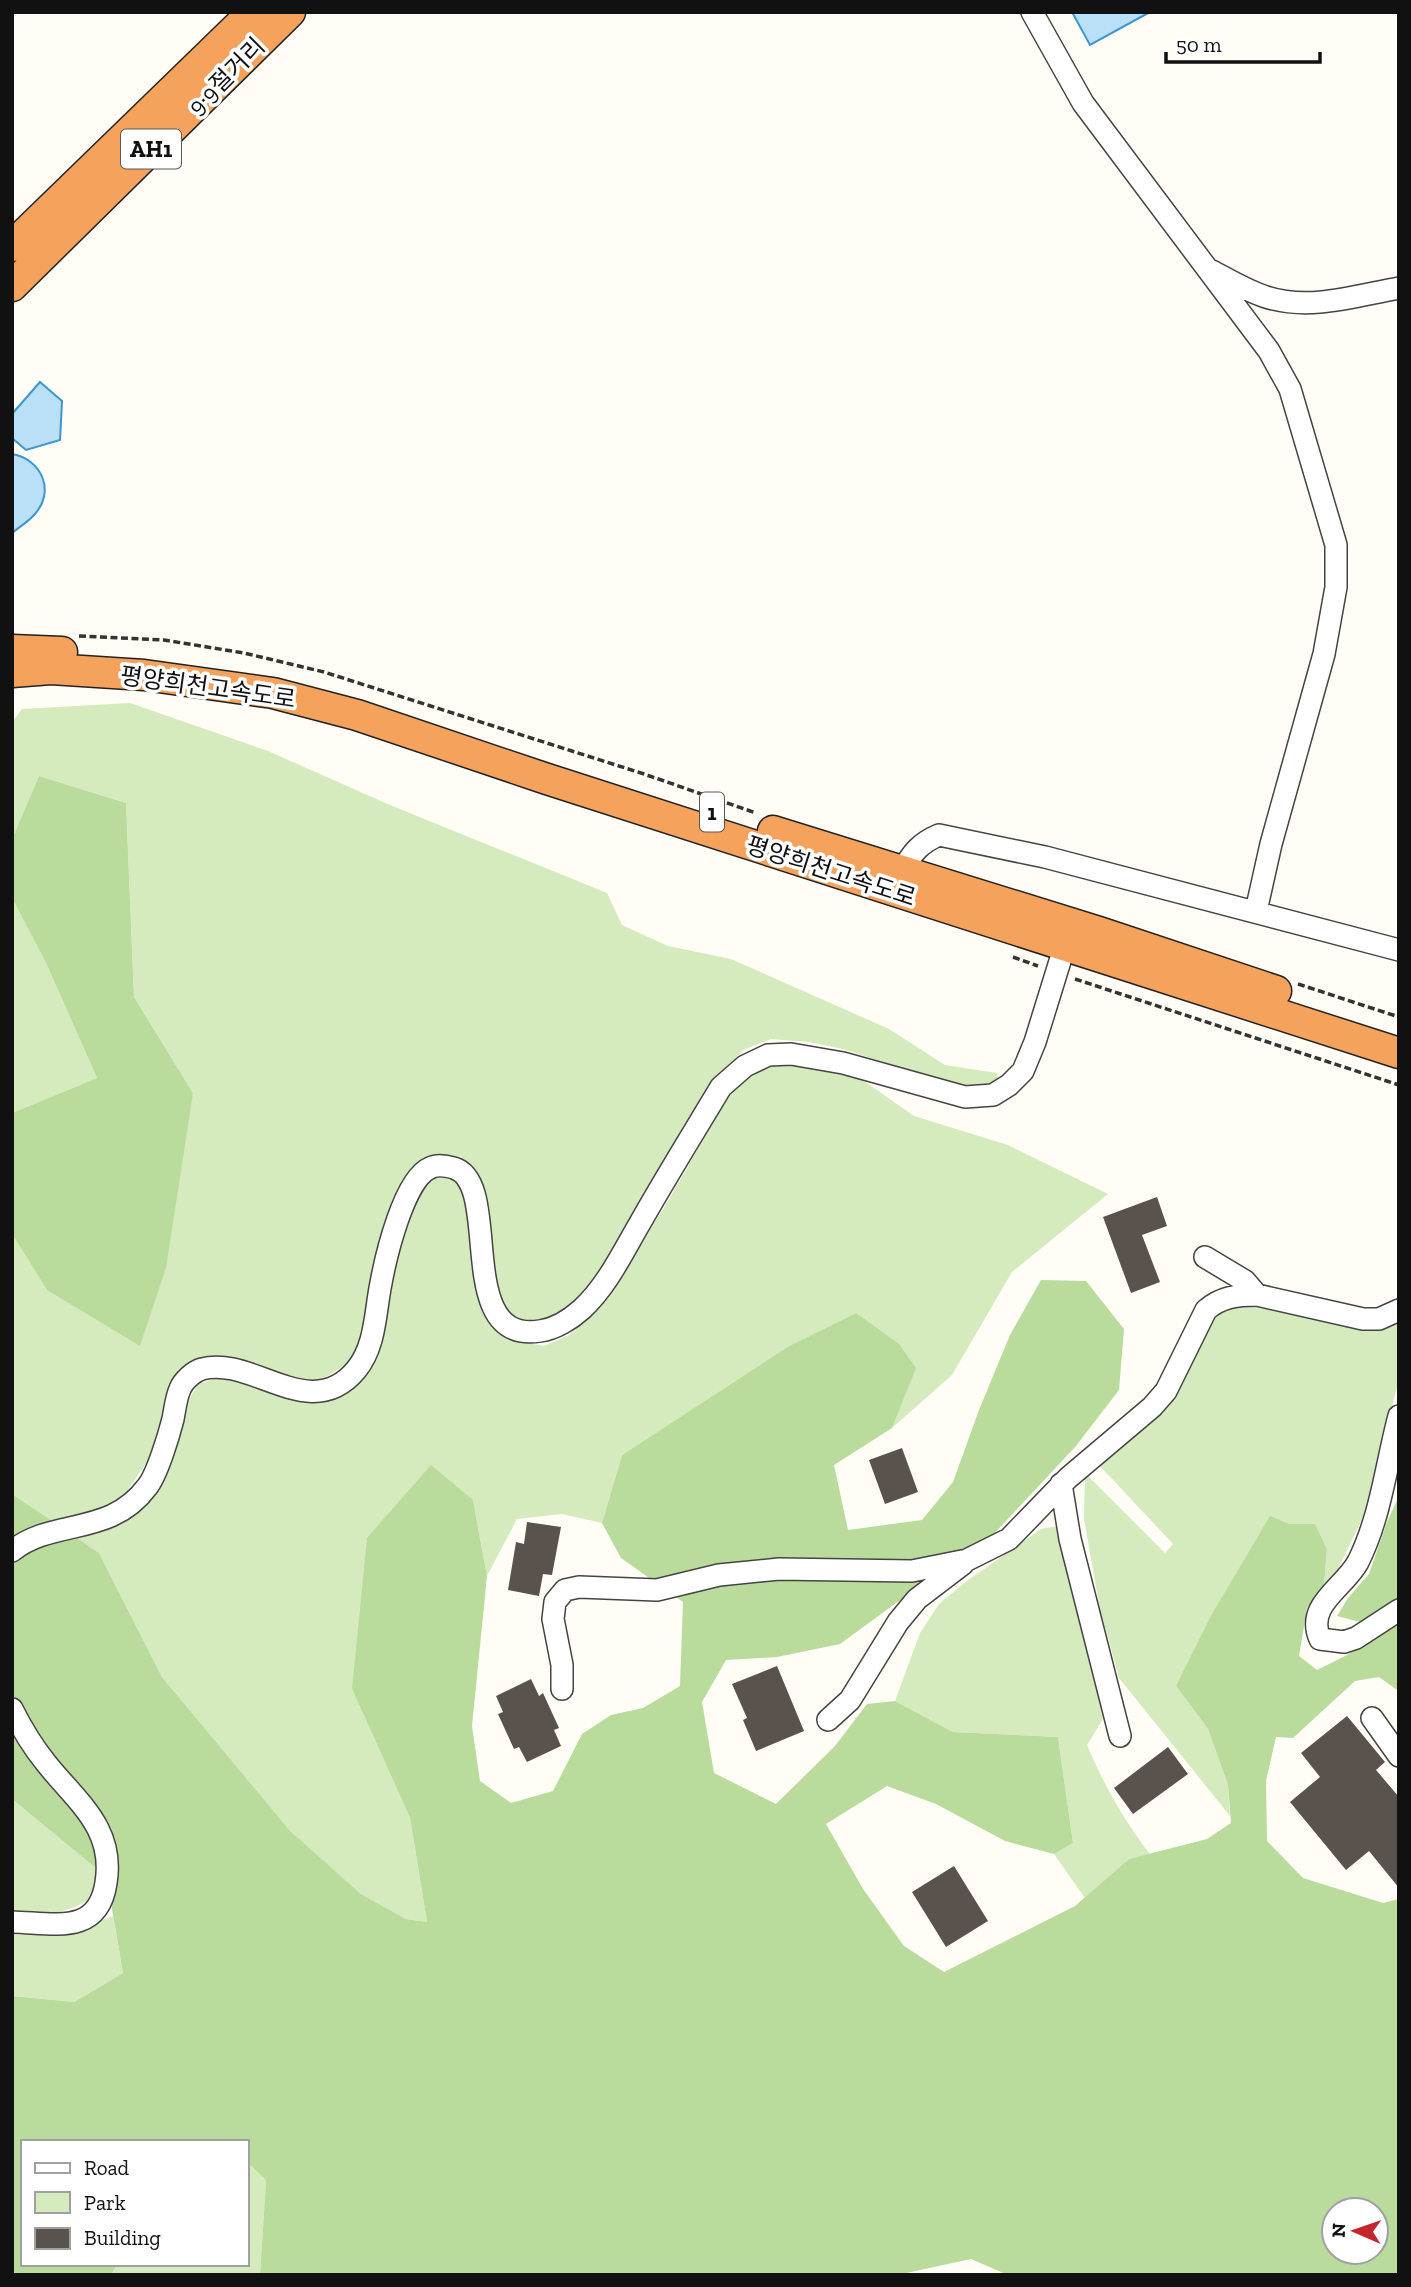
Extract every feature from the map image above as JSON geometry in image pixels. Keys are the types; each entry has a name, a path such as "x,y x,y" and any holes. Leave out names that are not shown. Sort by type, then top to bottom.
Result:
{"highway":[{"name":"9·9절거리","path":"12,246 253,12"},
{"name":"9·9절거리","path":"12,286 290,12"},
{"name":"평양희천고속도로","path":"12,650 107,653 277,677 1099,932 1399,1032"},
{"name":"평양희천고속도로","path":"12,672 51,669 145,675 273,692 357,715 1399,1053"}],"street":[{"path":"1032,12 1083,103 1269,351 1290,389 1336,545 1336,587 1324,654 1255,911"},
{"path":"1207,269 1264,297 1294,303 1336,301 1399,288"},
{"path":"902,871 916,848 939,835 1045,857 1399,950"},
{"path":"12,1550 44,1535 98,1522 133,1503 149,1485 172,1423 180,1387 195,1372 205,1368 240,1370 292,1389 314,1391 335,1387 356,1370 372,1340 381,1282 404,1199 430,1167 445,1165 461,1170 472,1185 487,1289 494,1311 508,1325 522,1332 557,1327 583,1308 608,1276 721,1087 745,1066 768,1055 791,1054 843,1063 965,1097 993,1095 1009,1085 1023,1071 1035,1042 1065,945"},
{"path":"1205,1257 1245,1281 1256,1295"},
{"path":"828,1720 850,1700 898,1622 917,1600 967,1560 1009,1539 1061,1484 1153,1407 1166,1391 1206,1310 1217,1300 1239,1295 1256,1295 1363,1319 1379,1319 1399,1310"},
{"path":"1399,1416 1380,1506 1357,1564 1322,1605 1315,1628 1320,1639 1344,1642 1356,1638 1399,1610"},
{"path":"1061,1484 1070,1539 1120,1735"},
{"path":"562,1689 562,1665 553,1619 555,1602 565,1590 579,1587 657,1590 719,1575 779,1569 912,1571 967,1560"},
{"path":"12,1709 45,1762 95,1822 107,1852 108,1873 105,1893 97,1911 81,1922 12,1922"},
{"path":"1372,1718 1399,1756"}],"path":[{"path":"68,635 164,640 244,653 324,672 644,774 768,817"},
{"path":"1002,954 1040,967"},
{"path":"1065,975 1399,1085"},
{"path":"1294,983 1399,1017"}],"green space":[{"path":"130,703 268,751 390,805 607,893 622,925 668,946 731,959 889,1029 945,1065 997,1073 998,1083 972,1087 944,1082 843,1049 809,1042 771,1039 743,1050 720,1074 672,1146 597,1278 569,1309 546,1322 513,1319 496,1297 476,1172 460,1156 441,1155 422,1163 364,1339 348,1363 326,1377 304,1382 222,1357 191,1360 178,1370 149,1459 125,1494 107,1506 54,1522 12,1494 12,1234 47,1290 193,1093 134,997 126,803 39,776 12,839 12,722 22,709"},
{"path":"39,776 126,803 134,997 193,1093 166,1268 140,1346 47,1290 12,1234 12,1113 97,1078 46,963 12,898 12,839"},
{"path":"12,898 46,963 97,1078 12,1113"},
{"path":"770,1061 798,1064 861,1079 914,1116 1008,1145 1108,1194 1012,1272 952,1375 892,1428 915,1368 856,1313 789,1346 622,1455 602,1523 562,1514 517,1519 487,1576 473,1500 352,1689 410,1818 427,1922 406,1919 361,1894 290,1832 162,1677 99,1553 73,1535 119,1521 145,1505 158,1486 185,1406 199,1383 229,1376 257,1384 276,1395 314,1399 351,1387 421,1190 433,1178 445,1175 456,1179 465,1198 478,1296 494,1328 512,1340 544,1346 569,1335 609,1296 724,1104 744,1078"},
{"path":"1041,1280 1086,1281 1124,1329 1119,1390 1076,1446 976,1553 896,1603 840,1644 777,1657 726,1660 702,1702 714,1773 776,1804 835,1746 867,1704 895,1701 953,1732 1058,1737 1073,1843 1054,1854 1005,1841 936,1804 887,1786 826,1824 863,1889 904,1946 944,1972 1075,1906 1129,1859 1207,1839 1231,1823 1228,1785 1208,1729 1176,1686 1212,1614 1270,1516 1289,1524 1315,1524 1327,1549 1324,1586 1307,1608 1299,1656 1317,1670 1347,1655 1399,1622 1399,1703 1397,1690 1379,1677 1355,1681 1293,1738 1276,1737 1266,1781 1267,1841 1303,1878 1383,1903 1399,1899 1399,2275 1008,2275 971,2259 897,2275 260,2275 266,2180 248,2163 248,2140 21,2140 21,2266 117,2266 107,2275 12,2275 12,1996 74,2002 123,1973 111,1903 117,1849 105,1827 48,1755 12,1693 12,1565 18,1559 48,1543 73,1535 99,1553 162,1677 290,1831 361,1894 406,1919 427,1922 410,1818 352,1689 367,1538 431,1465 473,1500 487,1576 472,1726 480,1781 511,1803 553,1791 582,1734 611,1715 643,1708 680,1686 683,1602 621,1558 602,1523 622,1455 789,1346 856,1313 899,1344 916,1368 892,1428 834,1465 848,1530 922,1520 953,1482 1010,1335"},
{"path":"1230,1305 1399,1325 1399,1378 1367,1509 1337,1571 1324,1586 1327,1549 1315,1525 1289,1524 1176,1686 1208,1729 1228,1785 1230,1816 1119,1678 1100,1609 1084,1519 1085,1473 1165,1553 1173,1544 1099,1465 1171,1402 1216,1316"},
{"path":"12,1494 54,1522 12,1536"},
{"path":"1399,1496 1399,1599 1360,1622 1337,1616 1348,1598 1369,1574"},
{"path":"1058,1526 1103,1719 1087,1745 1115,1801 1150,1854 1129,1859 1085,1898 1054,1854 1073,1843 1058,1737 953,1732 895,1701 920,1633 939,1604 964,1583 1041,1529"},
{"path":"12,1722 91,1831 98,1870 12,1799"},
{"path":"12,1799 98,1870 92,1898 53,1913 12,1913"},
{"path":"113,1916 123,1973 74,2002 12,1996 12,1934 38,1935 64,1931"},
{"path":"248,2163 266,2180 260,2275 107,2275 117,2266 248,2266"}],"water":[{"path":"1072,12 1150,12 1090,45"},
{"path":"40,382 62,401 60,440 26,450 12,438 12,414"},
{"path":"12,454 31,462 38,469 45,487 41,506 32,518 12,533"}],"building":[{"path":"1157,1197 1167,1226 1142,1235 1160,1282 1131,1293 1103,1217"},
{"path":"902,1448 918,1492 885,1504 869,1460"},
{"path":"527,1522 561,1527 552,1575 543,1574 539,1596 508,1590 516,1542 524,1544"},
{"path":"777,1666 804,1731 756,1751 743,1720 747,1718 732,1684"},
{"path":"531,1679 539,1696 543,1693 559,1728 554,1730 561,1746 527,1762 519,1747 514,1749 498,1714 503,1712 496,1696"},
{"path":"1347,1716 1385,1762 1376,1770 1399,1797 1399,1888 1369,1851 1346,1870 1290,1802 1320,1777 1301,1753"},
{"path":"1168,1747 1188,1774 1133,1814 1114,1788"},
{"path":"954,1866 988,1921 946,1947 912,1892"}]}
